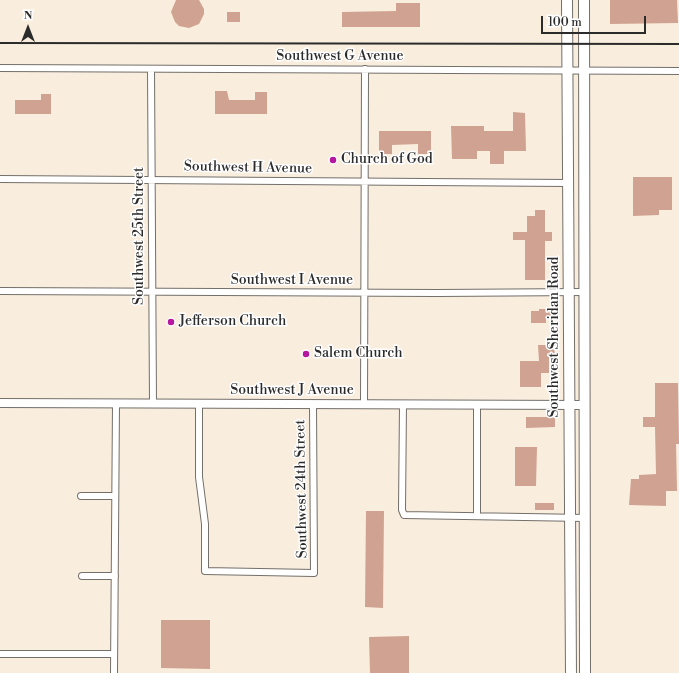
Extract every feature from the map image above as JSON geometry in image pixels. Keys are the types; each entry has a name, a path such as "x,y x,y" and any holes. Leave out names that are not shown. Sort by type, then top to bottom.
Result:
{"main road":[{"name":"Southwest Sheridan Road","path":"568,0 571,673"},
{"name":"Southwest Sheridan Road","path":"584,0 585,673"}],"street":[{"name":"Southwest G Avenue","path":"0,68 679,72"},
{"name":"Southwest 25th Street","path":"151,69 153,404"},
{"path":"364,404 365,69"},
{"name":"Southwest H Avenue","path":"0,179 568,183"},
{"name":"Southwest I Avenue","path":"0,291 365,293 584,292"},
{"name":"Southwest J Avenue","path":"0,403 584,405"},
{"path":"114,673 116,403"},
{"name":"Southwest 24th Street","path":"199,404 199,477 205,524 205,571 314,573 313,404"},
{"path":"403,404 402,510 404,515 585,518"},
{"path":"473,516 477,404"},
{"path":"81,496 115,496"},
{"path":"82,576 115,576"},
{"path":"0,654 114,654"}],"building":[{"path":"176,0 199,0 204,9 204,14 199,24 189,28 179,26 175,22 171,12"},
{"path":"610,0 677,0 678,23 610,24"},
{"path":"396,3 420,3 420,27 342,27 342,12 396,11"},
{"path":"227,12 240,12 240,22 227,22"},
{"path":"215,91 227,91 229,100 255,100 255,92 267,92 267,114 215,114"},
{"path":"41,94 51,94 51,114 15,114 15,100 41,100"},
{"path":"513,112 525,113 526,151 504,151 504,164 490,164 490,151 477,151 477,159 452,159 451,126 484,126 484,131 513,131"},
{"path":"379,131 431,131 431,154 418,154 418,144 392,145 392,154 379,154"},
{"path":"633,177 672,177 672,210 659,210 659,215 633,216"},
{"path":"535,210 545,210 545,232 552,232 552,241 545,241 545,280 525,280 525,240 513,240 513,232 527,232 527,216 535,216"},
{"path":"539,309 555,309 555,317 546,317 546,323 531,323 531,311 539,311"},
{"path":"538,345 554,345 555,356 549,356 549,373 541,373 541,387 520,387 520,361 539,361"},
{"path":"655,383 678,383 679,444 676,444 677,491 666,491 666,506 629,505 631,479 639,479 639,475 656,474 655,427 643,427 643,417 655,417"},
{"path":"526,417 555,417 555,427 526,428"},
{"path":"515,447 537,447 536,486 515,486"},
{"path":"535,503 554,503 554,510 535,510"},
{"path":"366,511 384,511 383,608 365,607"},
{"path":"161,620 210,620 210,669 161,668"},
{"path":"409,636 409,673 370,673 369,637"}],"railway":[{"path":"0,43 679,44"}],"place":[{"name":"Church of God","path":"333,160"},
{"name":"Jefferson Church","path":"171,322"},
{"name":"Salem Church","path":"306,354"}]}
